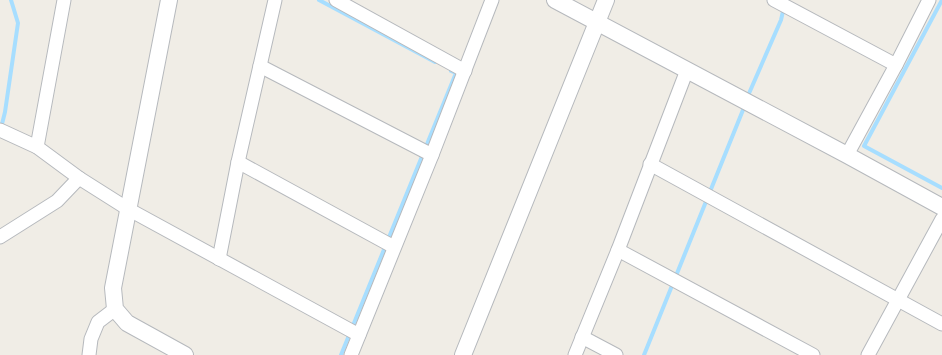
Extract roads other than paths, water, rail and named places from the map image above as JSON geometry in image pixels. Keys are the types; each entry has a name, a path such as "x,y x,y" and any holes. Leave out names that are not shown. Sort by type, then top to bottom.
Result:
{"street":[{"path":"37,147 64,0"},
{"path":"169,0 113,288 115,309 127,323 185,355"},
{"path":"219,259 238,162 275,0"},
{"path":"336,0 465,71"},
{"path":"351,355 432,156 492,0"},
{"path":"555,0 754,105 942,207"},
{"path":"463,355 606,0"},
{"path":"775,0 896,65"},
{"path":"847,155 896,65 929,0"},
{"path":"260,66 432,156"},
{"path":"575,355 618,250 687,70"},
{"path":"0,130 37,147 79,178 128,209 360,335"},
{"path":"238,162 394,247"},
{"path":"650,164 942,324"},
{"path":"0,237 57,201 79,178"},
{"path":"868,355 942,219"},
{"path":"618,250 813,355"},
{"path":"88,355 91,339 98,322 115,309"},
{"path":"582,337 616,355"}],"waterway":[{"path":"1,128 5,112 18,23 11,0"},
{"path":"319,0 435,62"},
{"path":"942,0 864,146 942,188"},
{"path":"747,98 781,20 784,7"},
{"path":"341,355 456,73 451,71"},
{"path":"644,355 745,105"}]}
